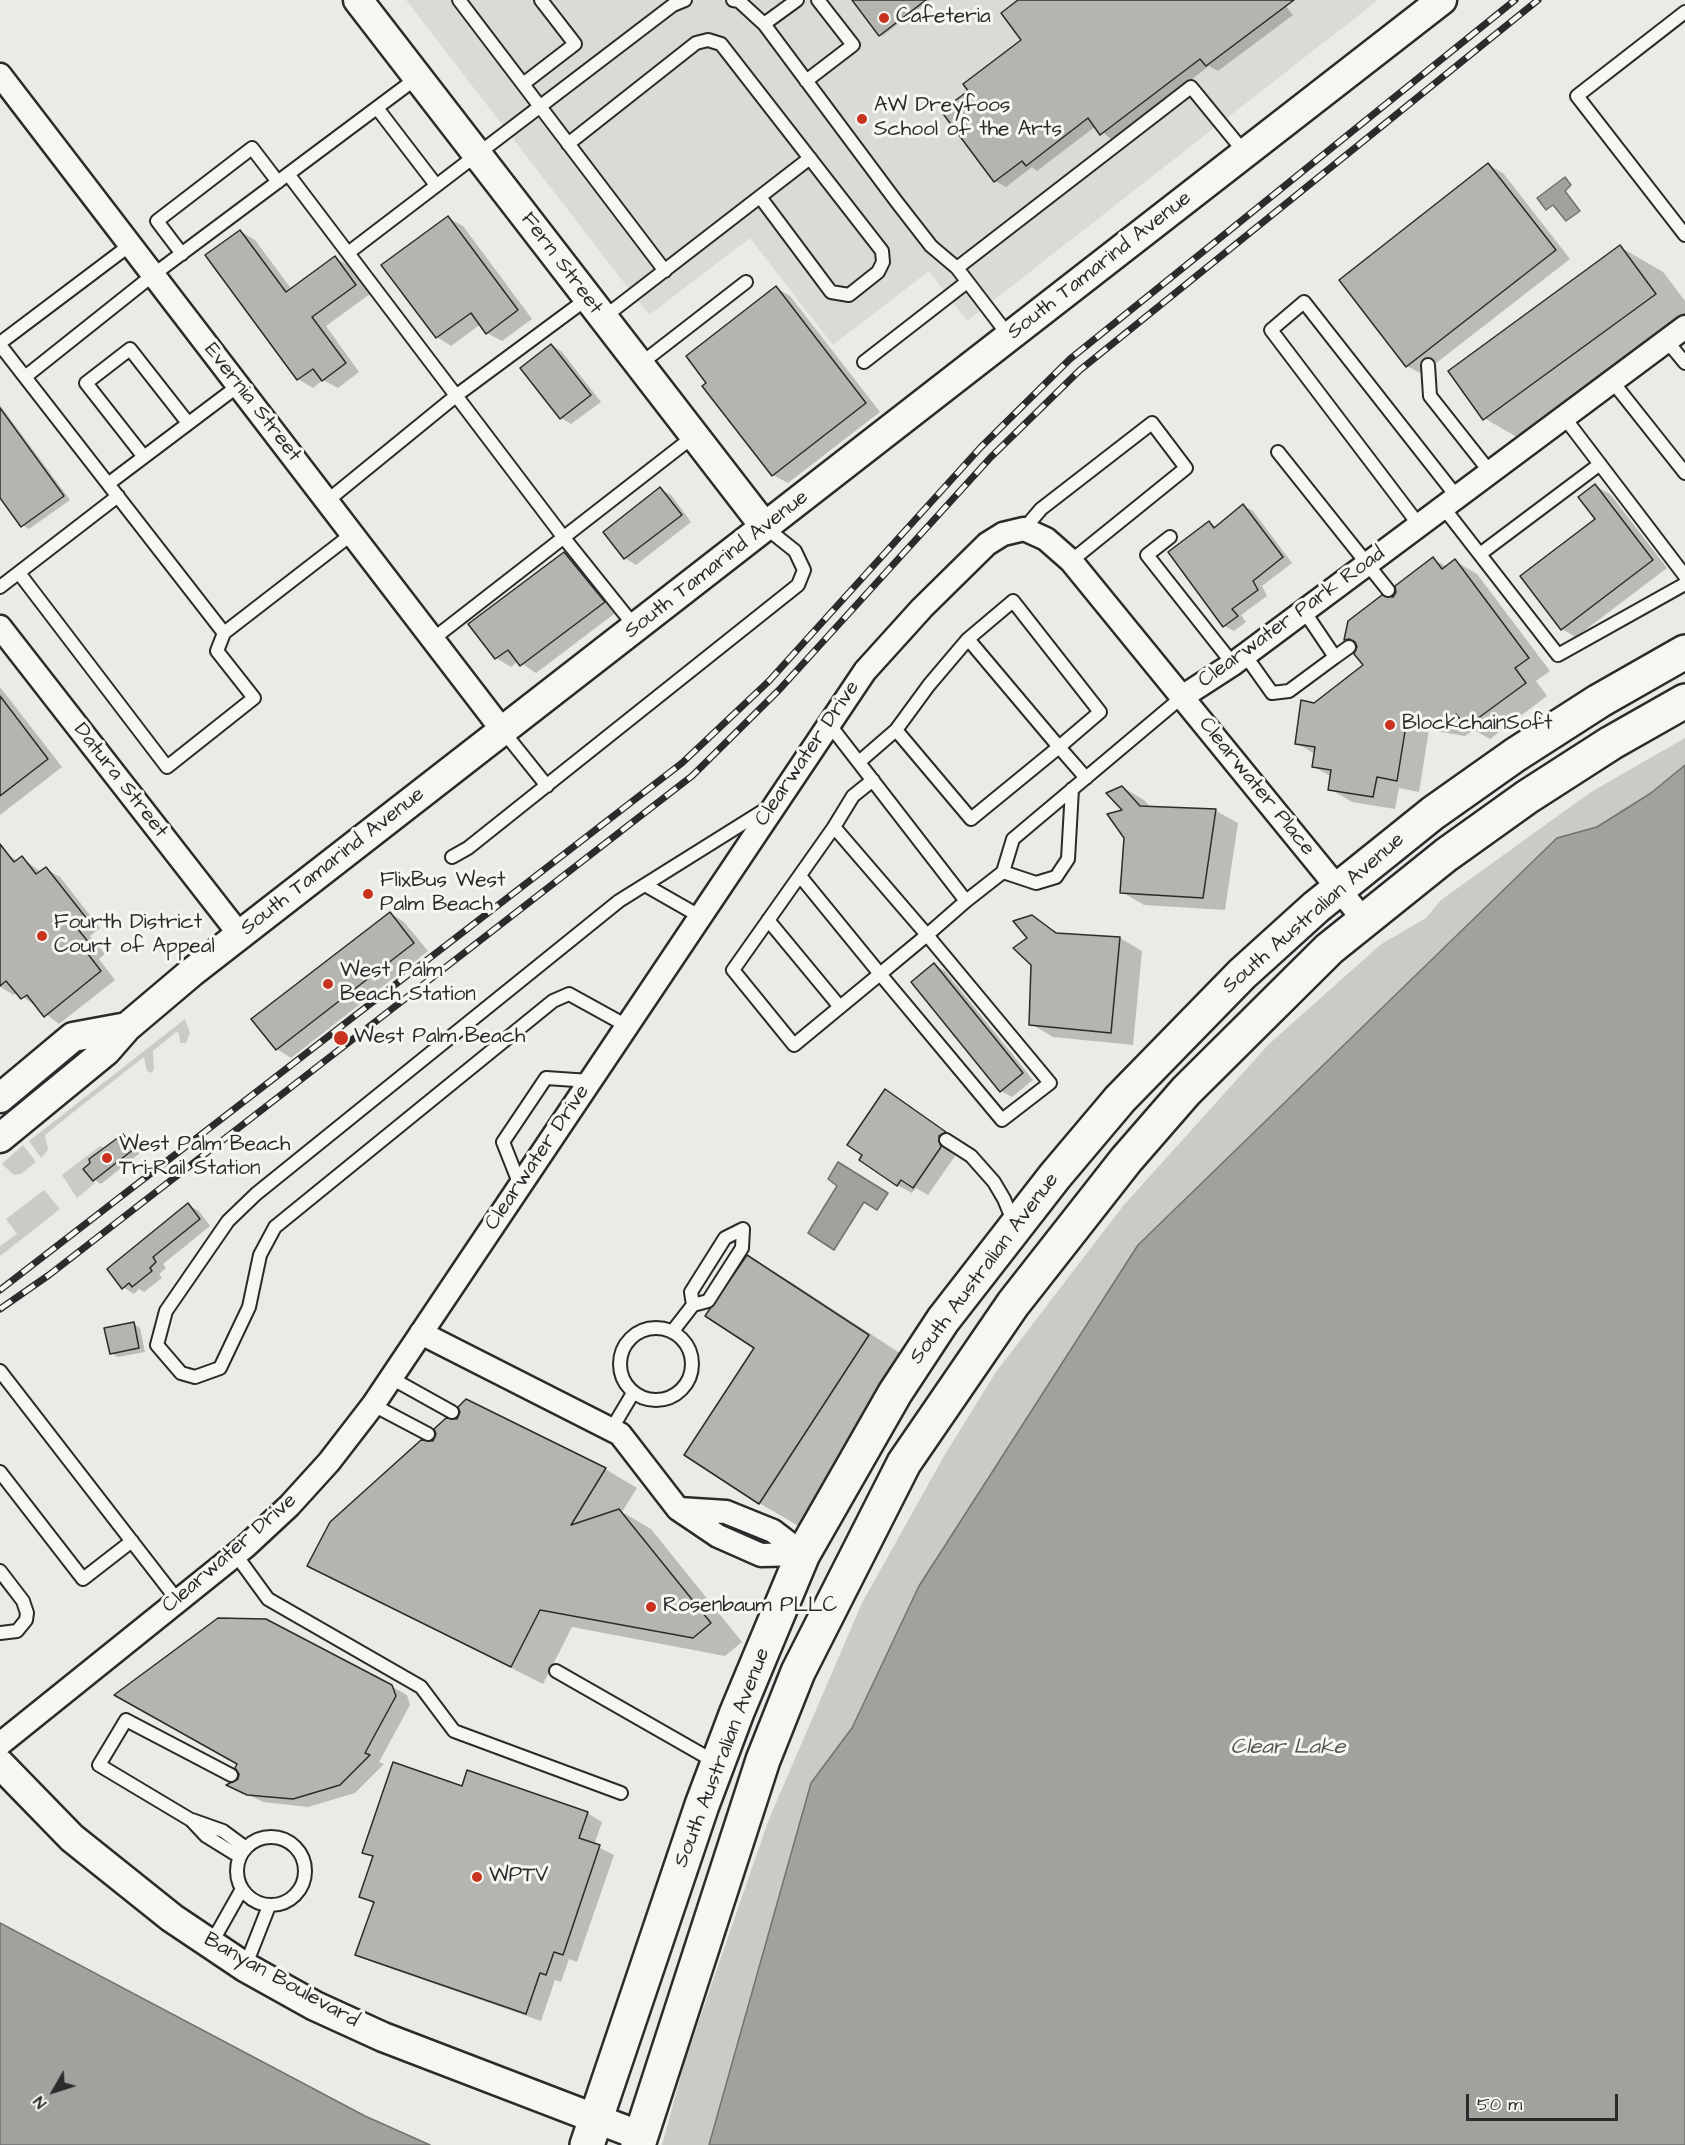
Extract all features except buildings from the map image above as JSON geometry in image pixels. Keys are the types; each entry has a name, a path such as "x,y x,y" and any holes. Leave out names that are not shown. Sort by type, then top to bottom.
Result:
{"main road":[{"name":"South Australian Avenue","path":"592,2132 617,2052 718,1764 804,1554 923,1349 1015,1227 1120,1099 1171,1044 1242,974 1339,887 1433,813 1515,755 1599,701 1685,652"},
{"name":"South Australian Avenue","path":"640,2141 763,1760 798,1672 904,1463 1013,1304 1076,1221 1186,1091 1329,949 1363,919 1446,855 1527,797 1611,743 1685,701"},
{"path":"804,1554 843,1580"}],"street":[{"name":"Fern Street","path":"358,0 765,527"},
{"name":"South Tamarind Avenue","path":"0,1138 106,1051 127,1027 240,935 1442,0"},
{"name":"Evernia Street","path":"0,75 503,731"},
{"name":"Clearwater Park Road","path":"1182,697 1239,659 1685,327"},
{"name":"Clearwater Place","path":"1024,529 1046,539 1071,561 1363,919"},
{"name":"Clearwater Drive","path":"0,1744 236,1555 289,1506 329,1462 373,1405 701,917 773,805 865,671 922,608 987,544 1003,534 1024,529"},
{"name":"Datura Street","path":"0,627 240,935"},
{"path":"0,1110 10,1090 73,1037 127,1027"},
{"path":"421,1333 620,1434 678,1509 718,1536 761,1555 804,1554"},
{"name":"Banyan Boulevard","path":"0,1764 72,1838 172,1918 245,1966 315,2006 592,2132 640,2141"}],"lane":[{"path":"523,84 575,44 541,0"},
{"path":"348,253 673,5 685,0"},
{"path":"734,0 739,1 764,24 931,246 957,268 1010,336"},
{"path":"764,24 797,0"},
{"path":"806,81 853,45 819,0"},
{"path":"460,1 665,271"},
{"path":"1685,12 1577,96 1685,235"},
{"path":"568,144 696,43 708,40 722,44 882,251 883,262 878,273 849,295 831,292 760,197"},
{"path":"25,377 153,275 418,77"},
{"path":"957,268 1191,87 1245,153"},
{"path":"376,108 436,185"},
{"path":"182,254 157,221 252,148 283,178 348,253 564,538 636,628"},
{"path":"327,501 457,394 596,308 665,271 810,158"},
{"path":"130,244 0,344 224,633"},
{"path":"639,365 746,282"},
{"path":"864,362 968,282"},
{"path":"1419,525 1271,330 1304,302 1450,502 1480,554 1558,655 1685,584"},
{"path":"1666,340 1685,363"},
{"path":"144,456 86,382 130,349 188,423"},
{"path":"1428,365 1430,396 1490,472"},
{"path":"1612,381 1685,474"},
{"path":"108,484 238,386"},
{"path":"1564,417 1685,576"},
{"path":"1024,529 1041,509 1152,423 1186,468 1071,561"},
{"path":"433,639 694,436"},
{"path":"1278,452 1388,590"},
{"path":"1480,554 1600,464"},
{"path":"0,587 117,496"},
{"path":"452,857 468,848 547,786 798,585 804,570 795,551 765,527"},
{"path":"19,573 167,767 254,698 217,651 224,633 352,534"},
{"path":"1170,537 1147,555 1272,693 1288,691 1349,647"},
{"path":"859,762 896,730 929,684 968,639 1013,601 1100,712 971,819 896,730"},
{"path":"1304,611 1335,657"},
{"path":"968,639 1086,778"},
{"name":"Clearwater Park Road","path":"1003,872 1013,839 1182,697"},
{"path":"829,724 966,901"},
{"path":"503,731 547,786"},
{"path":"873,780 853,796 834,827 733,970 794,1046 1003,872 1036,883 1056,877 1068,859 1072,789"},
{"path":"627,1026 569,994 553,1001 275,1227 261,1255 249,1307 220,1368 195,1377 181,1373 157,1345 166,1311 228,1221 256,1194 619,901 773,805"},
{"path":"800,876 1002,1120 1050,1083 834,827"},
{"path":"645,885 701,917"},
{"path":"768,920 840,1007"},
{"path":"520,1185 503,1142 546,1078 590,1081"},
{"path":"946,1140 971,1156 994,1182 1004,1199 1015,1227"},
{"path":"672,1332 693,1305 708,1301 742,1248 742,1229 725,1238 691,1292 693,1305"},
{"path":"711,1260 728,1271"},
{"path":"661,1328 682,1339 692,1360 687,1383 679,1393 662,1400 644,1399 633,1393 620,1373 622,1350 638,1332 661,1328"},
{"path":"0,1371 178,1601"},
{"path":"391,1378 452,1412"},
{"path":"611,1430 633,1393"},
{"path":"373,1405 428,1434"},
{"path":"0,1472 83,1579 132,1541"},
{"path":"236,1555 268,1599 421,1688 454,1731 621,1793"},
{"path":"0,1570 23,1601 27,1613 26,1620 18,1631 0,1633"},
{"path":"556,1671 718,1764"},
{"path":"231,1775 126,1720 99,1765 191,1820 223,1832 243,1853"},
{"path":"277,1837 288,1841 303,1858 306,1870 299,1892 280,1905 269,1905 249,1897 242,1889 237,1868 243,1853 255,1841 277,1837"},
{"path":"211,1944 242,1889"},
{"path":"245,1966 269,1905"}],"shaded area":[{"name":"AW Dreyfoos School of the Arts","path":"406,0 1378,0 967,321 929,271 833,345 750,238 649,315"},
{"path":"1685,738 1685,765 1651,793 1597,827 1557,838 1138,1245 919,1586 852,1728 811,1783 709,2145 662,2145 685,2061 769,1819 862,1603 944,1456 996,1372 1123,1206 1268,1045 1380,945 1426,918 1441,900 1591,792"},
{"path":"185,1019 190,1033 186,1043 180,1043 179,1033 176,1032 153,1051 154,1069 152,1073 147,1071 144,1057 81,1106 45,1135 48,1150 41,1158 29,1141"},
{"path":"23,1145 36,1162 21,1174 14,1175 2,1164"},
{"path":"100,1146 105,1148 90,1159 90,1162 83,1168 95,1183 77,1198 62,1175"},
{"path":"44,1190 60,1209 0,1256 0,1246 17,1234 6,1219"}],"water":[{"path":"1565,177 1571,185 1565,191 1580,211 1566,221 1553,205 1546,210 1537,198"},
{"name":"Clear Lake","path":"1685,765 1685,2145 709,2145 811,1783 852,1728 919,1586 1138,1245 1557,838 1597,827 1651,793"},
{"path":"838,1162 888,1193 877,1210 864,1202 834,1250 808,1233 837,1186 828,1179"},
{"path":"0,1923 365,2116 430,2145 0,2145"}],"railway":[{"path":"0,1290 682,763 769,681 981,447 1070,359 1515,0"},
{"path":"0,1309 49,1275 692,776 779,690 991,457 1080,370 1538,0"}],"place":[{"name":"Cafeteria","path":"884,18"},
{"name":"AW Dreyfoos School of the Arts","path":"862,119"},
{"name":"BlockchainSoft","path":"1390,725"},
{"name":"FlixBus West Palm Beach","path":"368,894"},
{"name":"Fourth District Court of Appeal","path":"42,936"},
{"name":"West Palm Beach Station","path":"328,984"},
{"name":"West Palm Beach","path":"341,1038"},
{"name":"West Palm Beach Tri-Rail Station","path":"107,1158"},
{"name":"Rosenbaum PLLC","path":"651,1607"},
{"name":"WPTV","path":"477,1877"}]}
